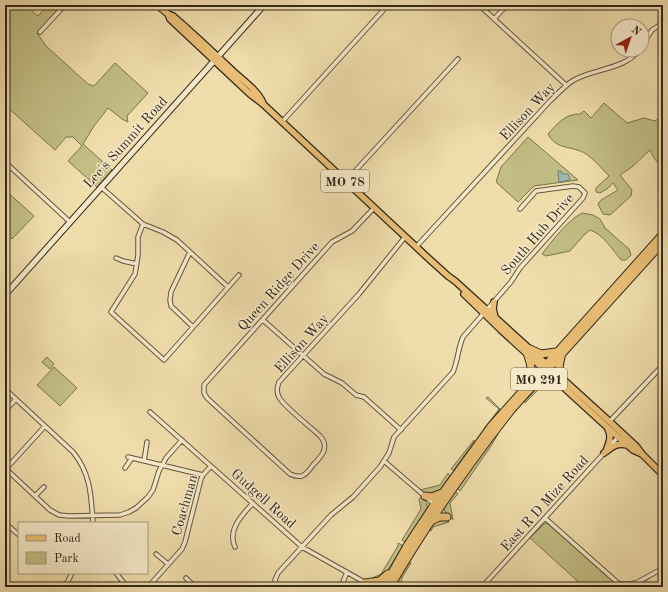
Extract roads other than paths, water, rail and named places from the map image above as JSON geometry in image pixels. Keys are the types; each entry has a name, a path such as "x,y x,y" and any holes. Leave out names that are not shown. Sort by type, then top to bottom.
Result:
{"highway":[{"name":"MO 291","path":"384,587 400,558 512,409 663,234"},
{"name":"MO 291","path":"559,353 663,242"},
{"path":"526,386 532,370 528,351 541,354 559,353 561,381 548,380 535,383"},
{"name":"MO 291","path":"391,586 431,521 442,493 492,425 526,386 546,368"},
{"path":"425,496 432,498 442,493"},
{"path":"431,521 439,517 447,517"},
{"path":"367,585 383,580 400,558"}],"main road":[{"name":"MO 78","path":"157,5 168,14 170,19 216,59 250,94 263,104 416,248 448,276 450,281 608,423 629,446 642,454"},
{"name":"Lee's Summit Road","path":"5,295 264,5"},
{"path":"494,302 493,309 495,317"},
{"name":"MO 78","path":"486,312 495,317 528,351"},
{"path":"605,452 610,439 608,423"},
{"name":"MO 78","path":"620,435 636,446 663,475"},
{"path":"605,452 614,445 619,444 629,446"}],"street":[{"path":"40,32 65,5"},
{"path":"282,122 388,5"},
{"path":"479,5 566,85"},
{"path":"494,19 507,5"},
{"path":"650,33 663,23"},
{"name":"Ellison Way","path":"416,248 566,85 582,76 626,62 632,58"},
{"path":"346,182 458,59"},
{"path":"5,162 70,222"},
{"name":"South Hub Drive","path":"384,461 389,453 391,442 453,372 457,363 463,337 511,282 520,268 583,198 585,193 579,187 573,186 536,191 520,209"},
{"path":"101,187 143,224 171,236 228,287"},
{"name":"Queen Ridge Drive","path":"296,476 290,474 207,398 204,393 204,385 332,242 352,231 374,208"},
{"path":"143,224 138,237 135,274 111,312 164,360 239,275"},
{"name":"Ellison Way","path":"296,476 306,474 324,454 325,442 281,400 277,391 279,382 360,294 405,237"},
{"path":"190,252 171,292 170,300 171,306 193,327"},
{"path":"116,258 137,264"},
{"path":"263,320 324,374 342,383 356,396 364,397 401,430"},
{"path":"608,423 663,365"},
{"path":"5,389 73,452 83,467 90,486 93,522"},
{"path":"5,411 16,399"},
{"name":"Gudgell Road","path":"150,412 302,547 367,585 373,587"},
{"path":"45,426 5,469 50,510 69,516 120,515 136,508 153,490 166,458 182,440"},
{"name":"East R D Mize Road","path":"482,587 620,435"},
{"path":"144,461 147,442"},
{"path":"125,468 130,458 203,474"},
{"path":"277,587 276,580 278,574 330,515 353,497 384,461 437,507"},
{"name":"Coachman","path":"148,587 182,549 186,542 203,474 211,466"},
{"path":"35,496 44,487"},
{"path":"235,547 232,540 235,526 241,516 253,503"},
{"path":"545,518 615,581 624,585 637,583 663,568"},
{"path":"5,523 18,534"},
{"path":"156,554 168,564"},
{"path":"340,587 347,572"},
{"path":"65,587 70,574"},
{"path":"117,574 127,587"},
{"path":"186,578 195,587"}]}
